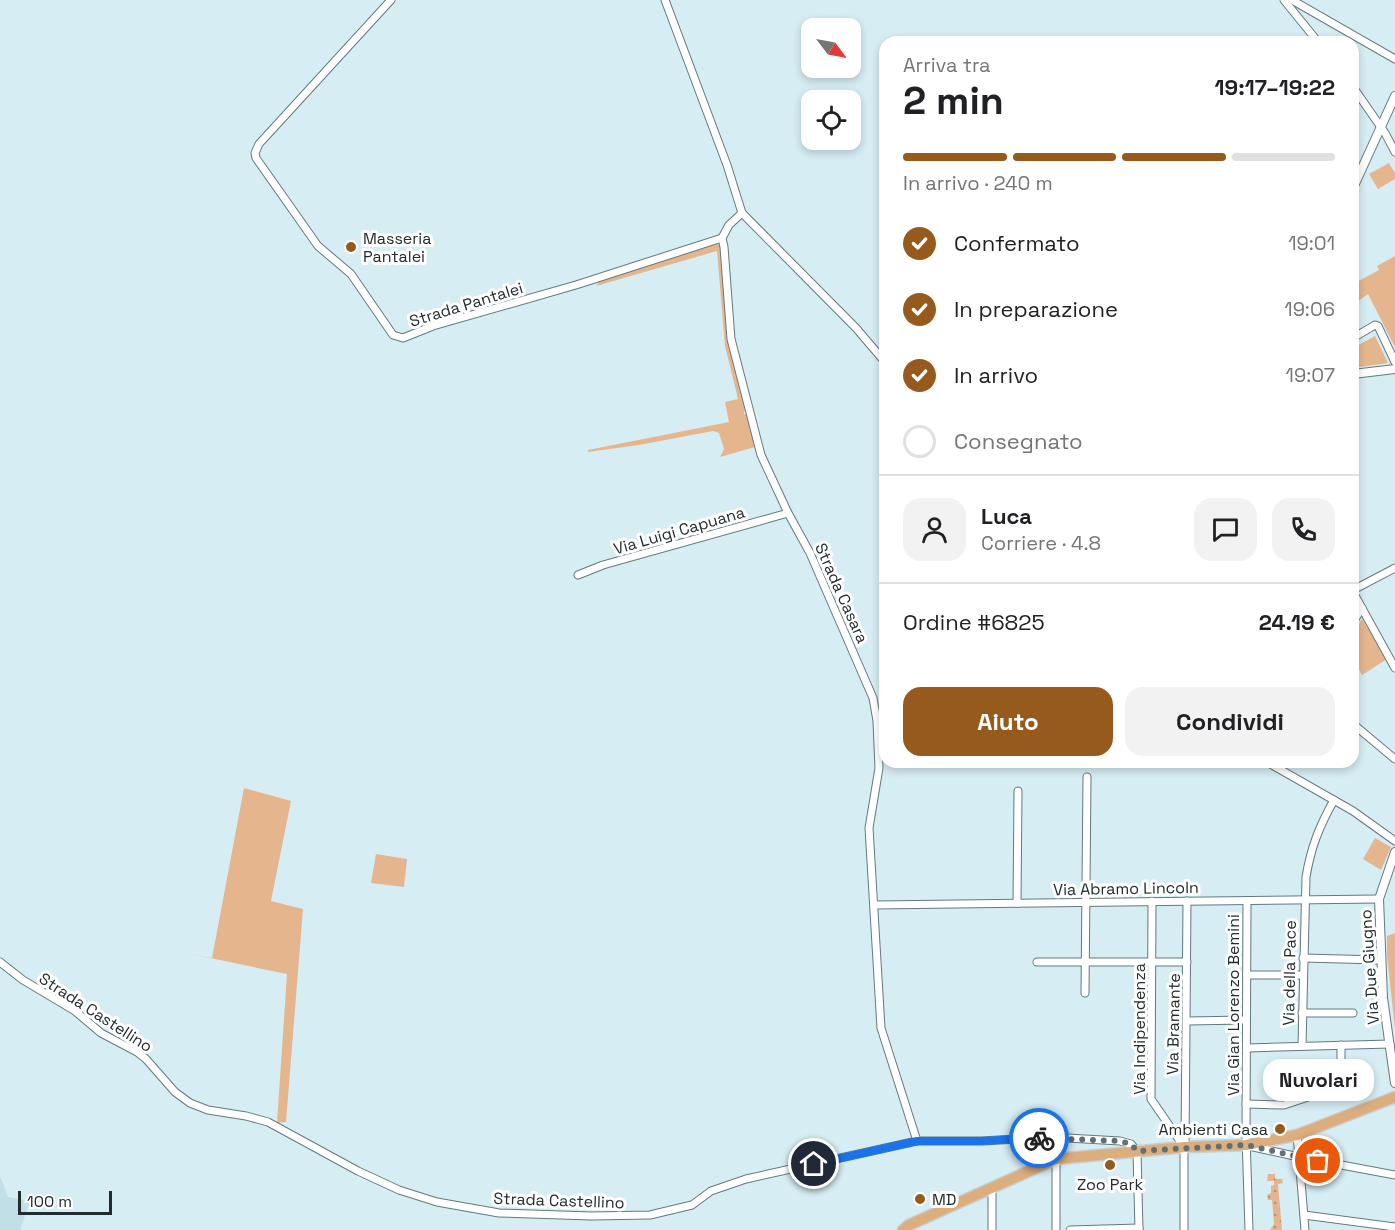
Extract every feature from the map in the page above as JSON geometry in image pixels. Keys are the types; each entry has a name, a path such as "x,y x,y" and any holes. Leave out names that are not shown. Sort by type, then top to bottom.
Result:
{"main road":[{"path":"903,1230 909,1225 1056,1159 1184,1147 1246,1145 1297,1135 1395,1097"}],"street":[{"name":"Strada Pantalei","path":"391,0 259,144 255,158 318,246 351,274 393,335 403,338 433,326 565,288 722,238"},
{"path":"665,0 727,165 742,213 856,328 879,355"},
{"path":"1284,0 1313,36"},
{"path":"1292,0 1355,36"},
{"path":"1359,38 1395,59"},
{"path":"1359,96 1395,152"},
{"path":"1359,174 1395,96"},
{"path":"722,238 729,225 742,213"},
{"name":"Strada Casara","path":"722,238 731,339 761,455 810,553 873,698 879,749 877,785 869,828 881,1028 917,1141"},
{"path":"1359,334 1375,325 1378,326 1395,362"},
{"path":"1359,373 1395,369"},
{"name":"Via Luigi Capuana","path":"578,575 603,565 788,513"},
{"path":"1359,588 1395,568"},
{"path":"1359,602 1394,663"},
{"path":"1359,613 1362,608"},
{"path":"1359,729 1395,759"},
{"path":"1278,768 1334,800 1395,841"},
{"path":"1085,993 1087,777"},
{"path":"1017,903 1018,792"},
{"name":"Via della Pace","path":"1302,1046 1304,900 1310,850 1318,829 1334,800"},
{"name":"Via Due Giugno","path":"1395,852 1379,899 1383,998 1395,1083"},
{"name":"Via Abramo Lincoln","path":"874,905 1379,899"},
{"name":"Via Gian Lorenzo Bemini","path":"1247,900 1246,1145 1249,1230"},
{"name":"Via Bramante","path":"1184,1230 1187,901"},
{"name":"Via Indipendenza","path":"1152,902 1151,1101 1184,1147"},
{"path":"1303,958 1380,960"},
{"name":"Strada Castellino","path":"0,962 16,976 75,1011 101,1033 137,1052 175,1092 190,1103 208,1110 268,1122 374,1179 420,1197 499,1214 650,1215 692,1205 711,1191 746,1179 917,1141 982,1141 1050,1137 1120,1141 1131,1144 1137,1151"},
{"path":"1037,962 1187,962"},
{"path":"1247,975 1303,975"},
{"path":"1302,1013 1353,1013"},
{"path":"1187,1021 1246,1020"},
{"path":"1247,1048 1390,1044"},
{"path":"1246,1104 1284,1105 1338,1087 1341,1084 1341,1045"},
{"path":"1297,1135 1305,1230"},
{"path":"1246,1145 1395,1175"},
{"path":"1070,1230 1139,1229 1137,1151"},
{"path":"1056,1159 1056,1230"},
{"path":"992,1187 992,1230"},
{"path":"1304,1215 1395,1227"}],"shaded area":[{"path":"1389,163 1395,173 1395,179 1378,189 1369,174"},
{"path":"718,244 721,246 729,340 745,406 744,414 748,415 755,447 720,457 724,449 719,433 713,431 588,452 588,450 729,422 725,402 738,399 725,346 717,251 596,286 601,279"},
{"path":"1395,256 1395,347 1368,294 1359,300 1359,281 1379,270 1377,266"},
{"path":"1375,336 1388,363 1359,367 1359,345"},
{"path":"1362,619 1387,659 1362,675 1359,669 1359,625"},
{"path":"244,788 291,801 271,901 303,909 286,1122 277,1123 287,974 191,954 212,958"},
{"path":"1375,838 1391,847 1381,870 1363,859"},
{"path":"376,854 407,859 404,887 371,883"},
{"path":"1395,933 1395,1029 1387,936"},
{"path":"1268,1174 1275,1174 1275,1179 1282,1179 1283,1183 1278,1184 1282,1230 1270,1230 1274,1224 1272,1200 1268,1200 1267,1195 1271,1193 1274,1181 1267,1181"},
{"path":"0,1176 8,1197 30,1201 20,1230 0,1230"}],"way so far":[{"path":"1039,1138 1120,1141 1131,1144 1137,1151 1246,1145 1318,1161"}],"place":[{"name":"Masseria Pantalei","path":"351,247"},
{"name":"Ambienti Casa","path":"1280,1129"},
{"name":"Nuvolari","path":"1318,1161"},
{"name":"Zoo Park","path":"1110,1165"},
{"name":"MD","path":"920,1199"}],"route":[{"path":"814,1164 917,1141 1039,1138"}]}
